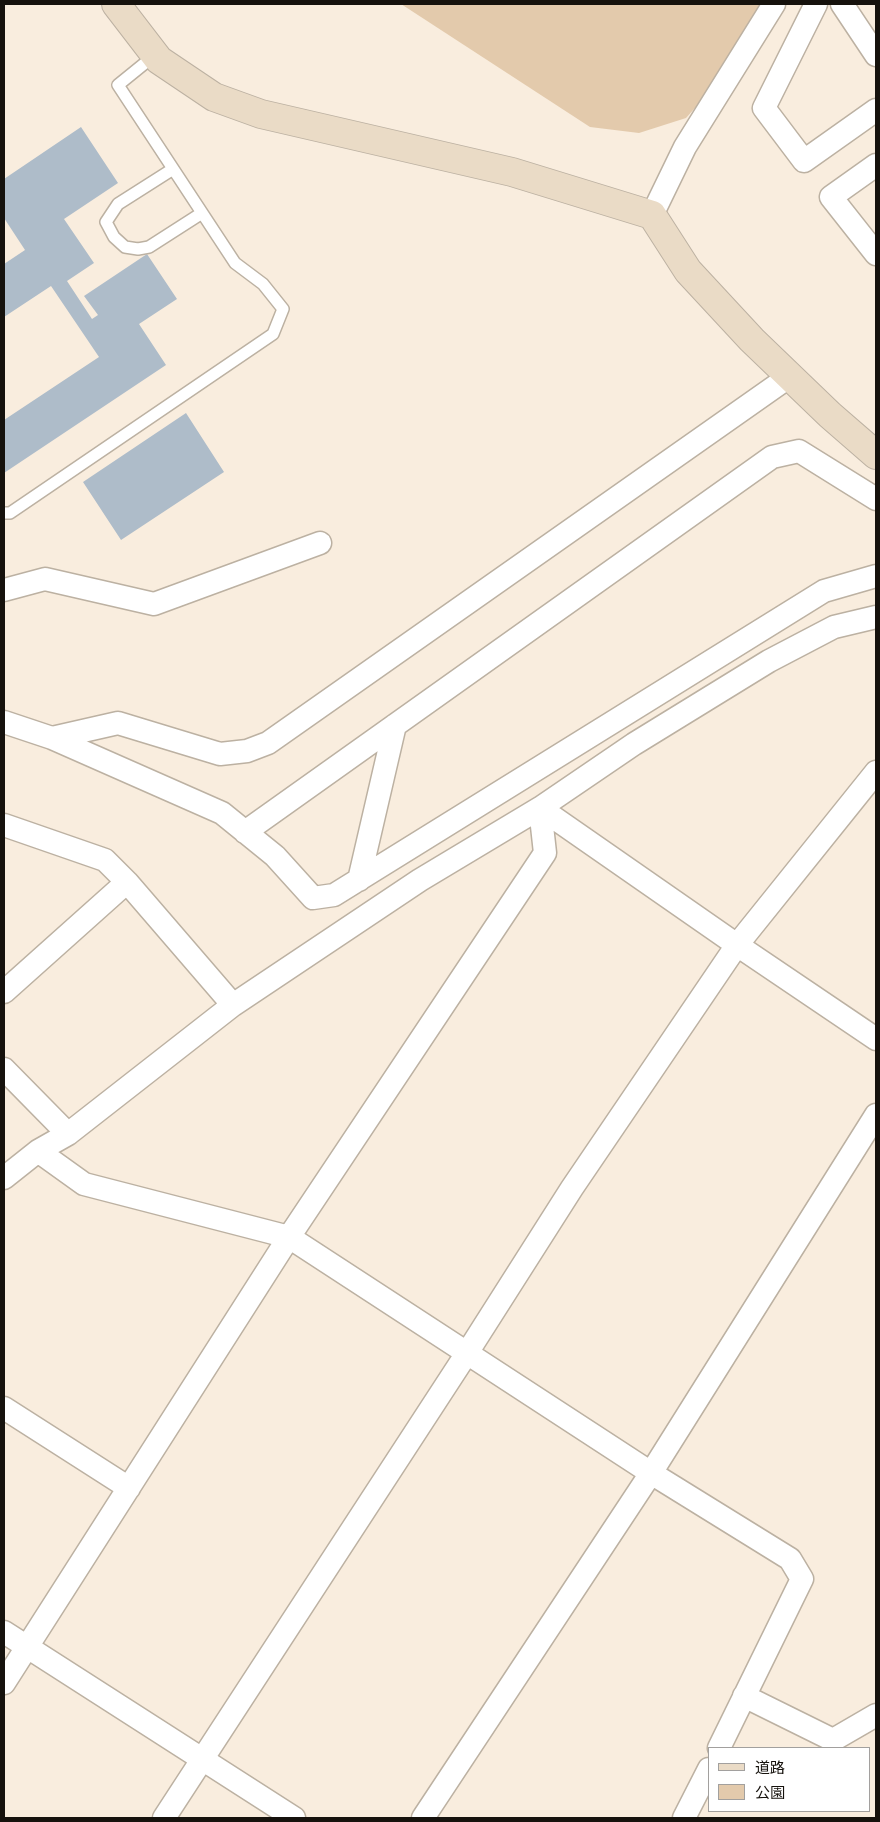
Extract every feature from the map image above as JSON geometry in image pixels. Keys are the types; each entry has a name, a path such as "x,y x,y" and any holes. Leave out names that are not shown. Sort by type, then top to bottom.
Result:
{"street":[{"path":"116,4 158,60 214,97 261,114 512,172 652,215 688,271 752,340 830,415 876,455"},
{"path":"652,215 685,147 774,4"},
{"path":"816,4 764,108 804,161 876,110"},
{"path":"842,4 876,56"},
{"path":"876,165 831,197 876,254"},
{"path":"52,738 118,722 220,754 247,751 268,744 790,376"},
{"path":"245,832 772,457 799,451 876,499"},
{"path":"4,590 45,579 154,604 320,543"},
{"path":"4,722 52,738 222,813 275,856 313,898 334,895 824,591 876,576"},
{"path":"4,1178 38,1151 68,1134 233,1005 420,880 540,808 634,744 769,661 834,627 876,617"},
{"path":"359,880 395,725"},
{"path":"565,752 581,780"},
{"path":"164,1818 467,1353 572,1188 737,945 876,772"},
{"path":"540,808 876,1039"},
{"path":"4,1683 289,1237 545,852 540,808"},
{"path":"4,826 105,860 127,882 233,1005"},
{"path":"4,992 127,882"},
{"path":"4,1069 68,1134"},
{"path":"424,1818 651,1473 876,1115"},
{"path":"38,1151 84,1184 289,1237 651,1473 790,1560 802,1579 719,1747"},
{"path":"4,1408 129,1488"},
{"path":"4,1632 294,1818"},
{"path":"744,1696 833,1740 876,1716"},
{"path":"684,1818 708,1770"}],"lane":[{"path":"4,513 10,513 273,334 283,309 263,284 235,263 118,85 155,55"},
{"path":"173,169 118,204 106,222 114,237 125,247 138,249 149,247 202,213"}],"green space":[{"path":"401,4 761,4 719,81 686,118 639,133 590,127"}],"building":[{"path":"81,127 118,183 64,219 94,263 67,281 92,319 98,315 84,296 147,254 177,299 139,324 166,365 4,473 4,420 99,357 51,286 4,317 4,264 25,250 4,218 4,179"},
{"path":"186,413 224,472 121,540 83,482"}]}
